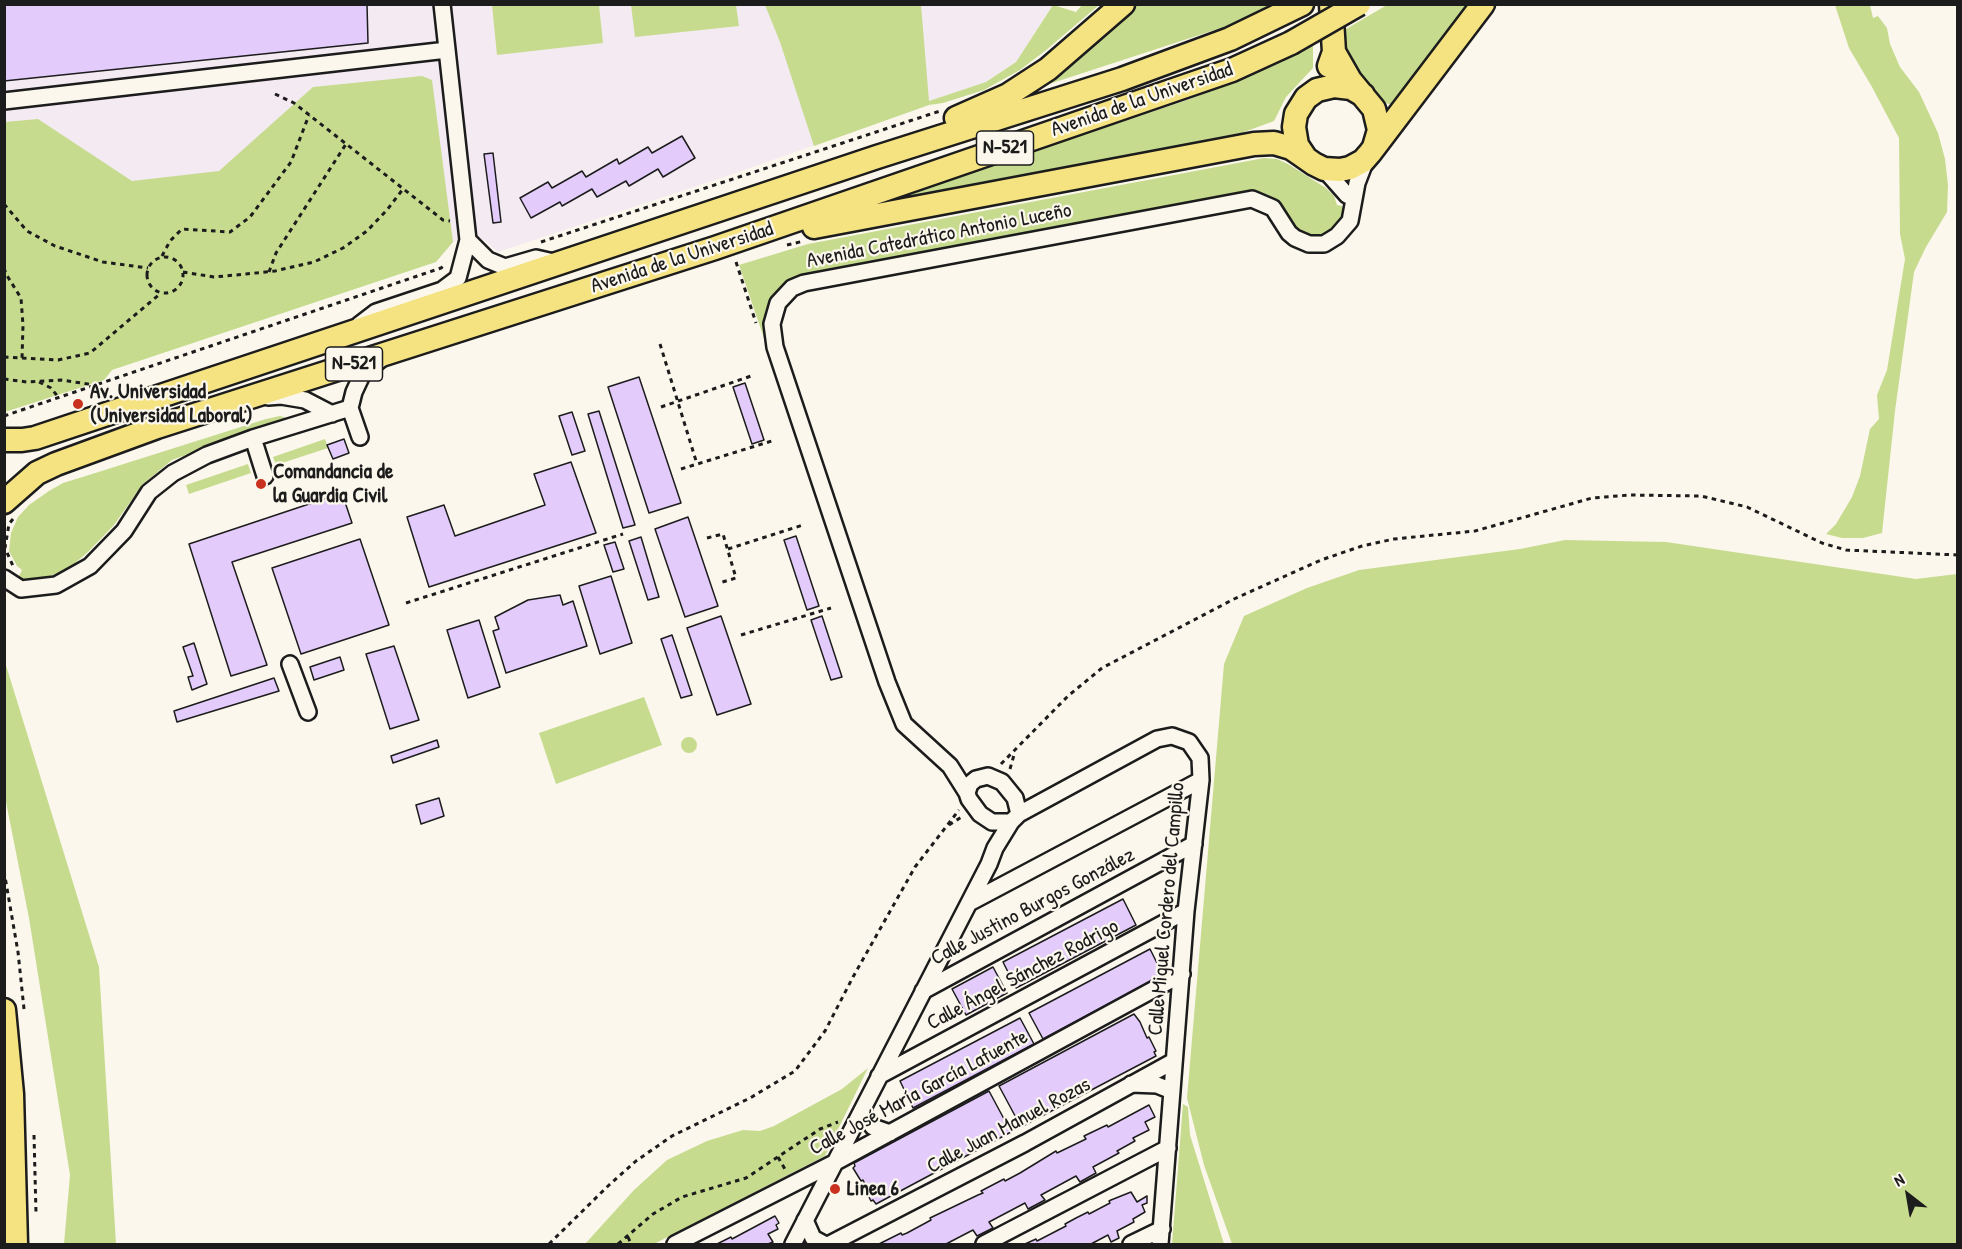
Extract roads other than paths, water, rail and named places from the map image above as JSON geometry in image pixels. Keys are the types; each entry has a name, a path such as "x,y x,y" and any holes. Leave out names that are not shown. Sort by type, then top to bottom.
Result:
{"highway":[{"path":"877,158 951,120 1008,95 1048,69 1123,4"},
{"path":"1330,4 1334,52 1350,80 1372,105 1378,121 1379,130 1370,153"},
{"name":"Avenida de la Universidad","path":"9,510 37,473 56,464 157,427 715,248 1232,70 1291,43 1359,4"},
{"path":"715,248 875,214 1254,144 1274,143 1291,148 1324,169 1345,170 1370,153 1483,4"},
{"name":"Avenida de la Universidad","path":"4,440 34,438 558,263 1122,79 1230,39 1295,8"},
{"path":"1305,157 1297,145 1294,127 1296,114 1306,98 1322,81 1334,52"},
{"path":"1306,98 1321,88 1338,85 1351,88 1363,95"},
{"path":"4,1010 12,1094 16,1245"}],"street":[{"path":"347,334 376,312 442,290 458,278 468,232 442,4"},
{"path":"5,101 447,50"},
{"name":"Avenida Catedrático Antonio Luceño","path":"970,800 950,765 904,724 887,682 775,347 772,324 778,303 792,288 804,283 1252,199 1273,208 1294,238 1309,244 1323,244 1337,236 1350,221 1353,198 1370,153"},
{"path":"1324,169 1347,195 1353,198"},
{"path":"468,232 488,260 505,267 536,258 558,263"},
{"path":"360,437 350,408 354,392 362,375 379,360 396,351"},
{"path":"250,398 281,396 305,400 332,414"},
{"path":"5,580 21,589 56,585 90,566 124,531 149,492 173,473 207,455 253,438 350,408"},
{"path":"253,438 265,476"},
{"path":"290,664 308,712"},
{"name":"Calle Miguel Cordero del Campillo","path":"1015,818 1158,739 1172,736 1189,742 1200,758 1201,780 1186,911 1161,1237"},
{"name":"Avenida Catedrático Antonio Luceño","path":"950,765 983,778"},
{"path":"793,1245 969,903 994,848 1015,818 1015,798 1002,783 988,776 976,779 970,784 970,800 992,822 994,848"},
{"path":"969,903 1201,780"},
{"path":"1015,798 1043,801"},
{"path":"992,822 1015,818"},
{"name":"Calle Justino Burgos González","path":"923,991 1194,844"},
{"name":"Calle Ángel Sánchez Rodrigo","path":"879,1076 1186,911"},
{"name":"Calle José María García Lafuente","path":"675,1245 836,1162 1182,974"},
{"name":"Calle Juan Manuel Rozas","path":"830,1245 1025,1143 1174,1061"},
{"path":"1131,1084 1157,1085 1172,1090"},
{"path":"862,1112 873,1127 890,1133"},
{"path":"984,1245 1168,1148"},
{"path":"805,1220 813,1238 824,1245"},
{"path":"1133,1244 1161,1237"}],"place":[{"name":"Av. Universidad (Universidad Laboral)","path":"78,404"},
{"name":"Comandancia de la Guardia Civil","path":"261,484"},
{"name":"Linea 6","path":"835,1189"}]}
